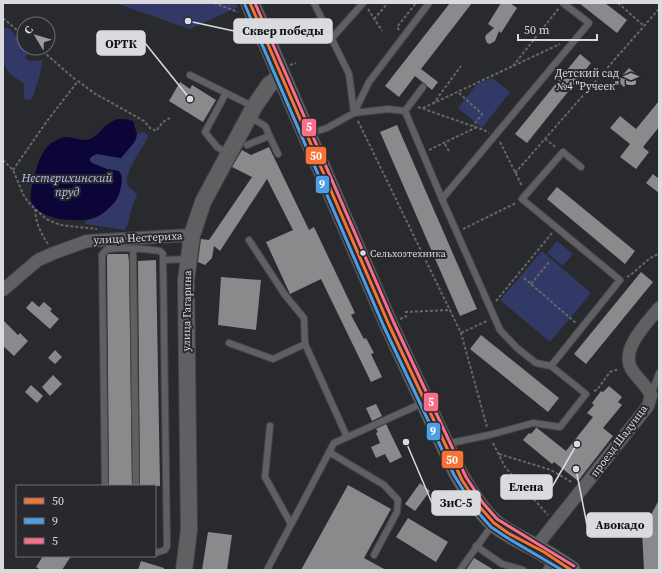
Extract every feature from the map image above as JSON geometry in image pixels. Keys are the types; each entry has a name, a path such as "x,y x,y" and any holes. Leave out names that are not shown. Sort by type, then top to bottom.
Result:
{"main road":[{"path":"247,8 281,76 389,325 444,444 468,491 481,509 508,533 535,548 549,564 571,570"}],"street":[{"name":"улица Гагарина","path":"184,570 189,530 186,288 192,235 203,202 251,112 269,85 281,76"},
{"name":"улица Нестериха","path":"3,290 38,260 87,241 192,235"},
{"path":"630,365 628,360 630,349 638,334 659,308"},
{"name":"проезд Шадунца","path":"535,548 648,406 651,395 630,365"}],"lane":[{"path":"314,3 349,74 354,113"},
{"path":"354,113 369,82 429,3"},
{"path":"442,199 589,23 563,3"},
{"path":"332,38 365,6"},
{"path":"190,75 226,93 251,112 265,126 278,154"},
{"path":"405,111 423,87"},
{"path":"226,93 205,132 217,147 229,154"},
{"path":"307,135 327,128 354,113 388,109 405,111"},
{"path":"405,111 456,232 500,330 517,348 536,363 550,366 586,394 560,427 533,423 489,435 444,444"},
{"path":"247,145 269,136"},
{"path":"550,366 620,280 522,199 563,152 581,167"},
{"path":"249,240 285,295 304,318 305,344 347,437"},
{"path":"105,485 102,255 104,251 108,249 160,251 163,260 167,546 165,550 156,553"},
{"path":"133,249 136,485"},
{"path":"163,260 189,259"},
{"path":"229,343 273,359 305,344"},
{"path":"651,395 659,373"},
{"path":"267,570 334,443 425,402"},
{"path":"270,426 265,477 291,524"},
{"path":"329,452 384,485 398,500 398,512 374,555"},
{"path":"460,570 494,522"},
{"path":"476,546 502,564 523,570"}],"path":[{"path":"214,3 233,11 247,8"},
{"path":"374,19 388,3"},
{"path":"405,35 397,27 416,3"},
{"path":"512,67 563,3"},
{"path":"618,3 644,26"},
{"path":"365,6 382,31"},
{"path":"515,173 659,9"},
{"path":"3,18 16,29"},
{"path":"423,108 580,34"},
{"path":"48,56 94,93 144,121 150,128 156,130 163,122 170,118"},
{"path":"432,104 460,66"},
{"path":"13,170 47,121 78,81"},
{"path":"458,92 482,114 472,126"},
{"path":"410,105 423,108 477,127 494,136 502,143 515,173 527,194"},
{"path":"354,113 461,332 489,435 505,467 555,522"},
{"path":"423,153 445,144 477,127"},
{"path":"546,139 563,152"},
{"path":"445,144 450,153"},
{"path":"3,160 13,170 23,194 35,209 52,222 60,225 99,229"},
{"path":"456,232 522,199"},
{"path":"35,209 36,221 40,232 54,253"},
{"path":"490,308 556,227"},
{"path":"620,280 634,273 643,264 659,254"},
{"path":"531,284 550,261"},
{"path":"524,278 582,328"},
{"path":"405,312 450,310"},
{"path":"461,332 494,318"},
{"path":"586,394 597,390 610,372 630,365"},
{"path":"499,454 551,470 583,488"}],"shaded area":[{"path":"115,3 236,3 238,7 190,29"},
{"path":"3,28 7,28 12,30 16,36 16,56 26,56 26,59 32,61 42,60 40,75 34,95 30,100 24,99 24,84 9,73 3,62"},
{"path":"492,78 510,92 482,128 458,108 477,84"},
{"path":"144,132 148,136 147,139 133,162 128,175 128,186 137,195 126,228 124,230 86,224 85,221 96,218 117,199 121,186 122,175 119,171 107,169 92,163 90,158 97,154 121,158 136,139 137,134"},
{"path":"557,241 573,254 563,266 547,253"},
{"path":"542,251 591,293 550,342 500,300"}],"water":[{"name":"Нестерихинский пруд","path":"117,119 133,121 137,134 133,144 121,158 97,154 90,158 92,163 107,169 119,171 121,174 122,184 118,197 113,204 105,212 93,218 81,220 67,220 48,216 37,209 32,203 31,191 42,154 48,146 56,140 65,137 84,140 90,139 112,121"}],"building":[{"path":"450,3 472,3 421,69 438,82 432,90 415,76 399,97 385,86"},
{"path":"501,3 510,3 517,8 501,33 499,31 495,41 490,44 487,43 485,38 486,35 494,28 488,24"},
{"path":"579,3 605,3 627,20 617,33"},
{"path":"580,54 591,63 527,143 515,134"},
{"path":"629,68 635,73 624,87 617,81"},
{"path":"180,82 190,89 192,85 216,100 203,122 169,101"},
{"path":"659,101 659,127 643,147 649,152 636,169 620,157 630,144 610,128 620,116 636,129"},
{"path":"397,125 477,309 460,316 380,132"},
{"path":"269,147 309,230 314,227 355,313 351,315 364,339 366,338 374,353 371,354 382,377 371,382 321,279 290,294 266,242 293,230 267,179 220,251 214,246 212,258 205,265 198,262 201,239 209,240 252,177 232,167 242,150 251,155"},
{"path":"653,174 659,179 659,193 646,183"},
{"path":"557,187 635,251 625,264 547,199"},
{"path":"108,254 128,254 129,261 132,485 109,485"},
{"path":"156,260 160,486 140,485 138,261"},
{"path":"641,272 653,282 586,364 574,354"},
{"path":"221,277 261,280 256,330 218,325"},
{"path":"32,301 39,307 44,302 52,309 50,311 59,319 50,329 26,308"},
{"path":"3,320 18,335 20,333 28,341 14,356 3,346"},
{"path":"481,335 559,398 548,412 470,349"},
{"path":"55,350 62,357 55,364 48,358"},
{"path":"53,375 62,384 50,396 42,387"},
{"path":"31,385 43,396 37,403 25,392"},
{"path":"609,386 622,397 618,402 622,405 603,428 613,436 578,481 554,462 552,464 523,440 529,433 531,434 537,428 566,451 593,417 587,413 594,405 592,403 601,391 603,392"},
{"path":"376,404 382,416 372,421 366,408"},
{"path":"386,424 402,457 390,463 385,454 376,458 371,447 380,443 376,429"},
{"path":"420,483 430,491 415,511 405,504"},
{"path":"348,485 391,509 364,558 386,570 301,570"},
{"path":"659,500 659,570 644,570 642,531"},
{"path":"408,518 448,542 436,562 396,537"},
{"path":"208,532 232,535 227,570 202,570"},
{"path":"42,557 70,557 62,570 41,570 36,567"},
{"path":"474,558 494,570 466,570"},
{"path":"141,561 164,568 163,570 138,570"}],"transit line":[{"name":"50","path":"250,3 389,325 462,480 479,506 494,523 508,533 544,552 571,570"},
{"name":"5","path":"255,3 394,323 466,477 483,503 497,519 574,566"},
{"name":"9","path":"245,5 384,327 454,475 475,509 491,527 562,570"}],"place":[{"name":"Сквер победы","path":"188,21"},
{"name":"Детский сад №4 \"Ручеек\"","path":"631,79"},
{"name":"ОРТК","path":"190,99"},
{"name":"Сельхозтехника","path":"363,253"},
{"name":"ЗиС-5","path":"406,442"},
{"name":"Елена","path":"577,444"},
{"name":"Авокадо","path":"576,469"}]}
